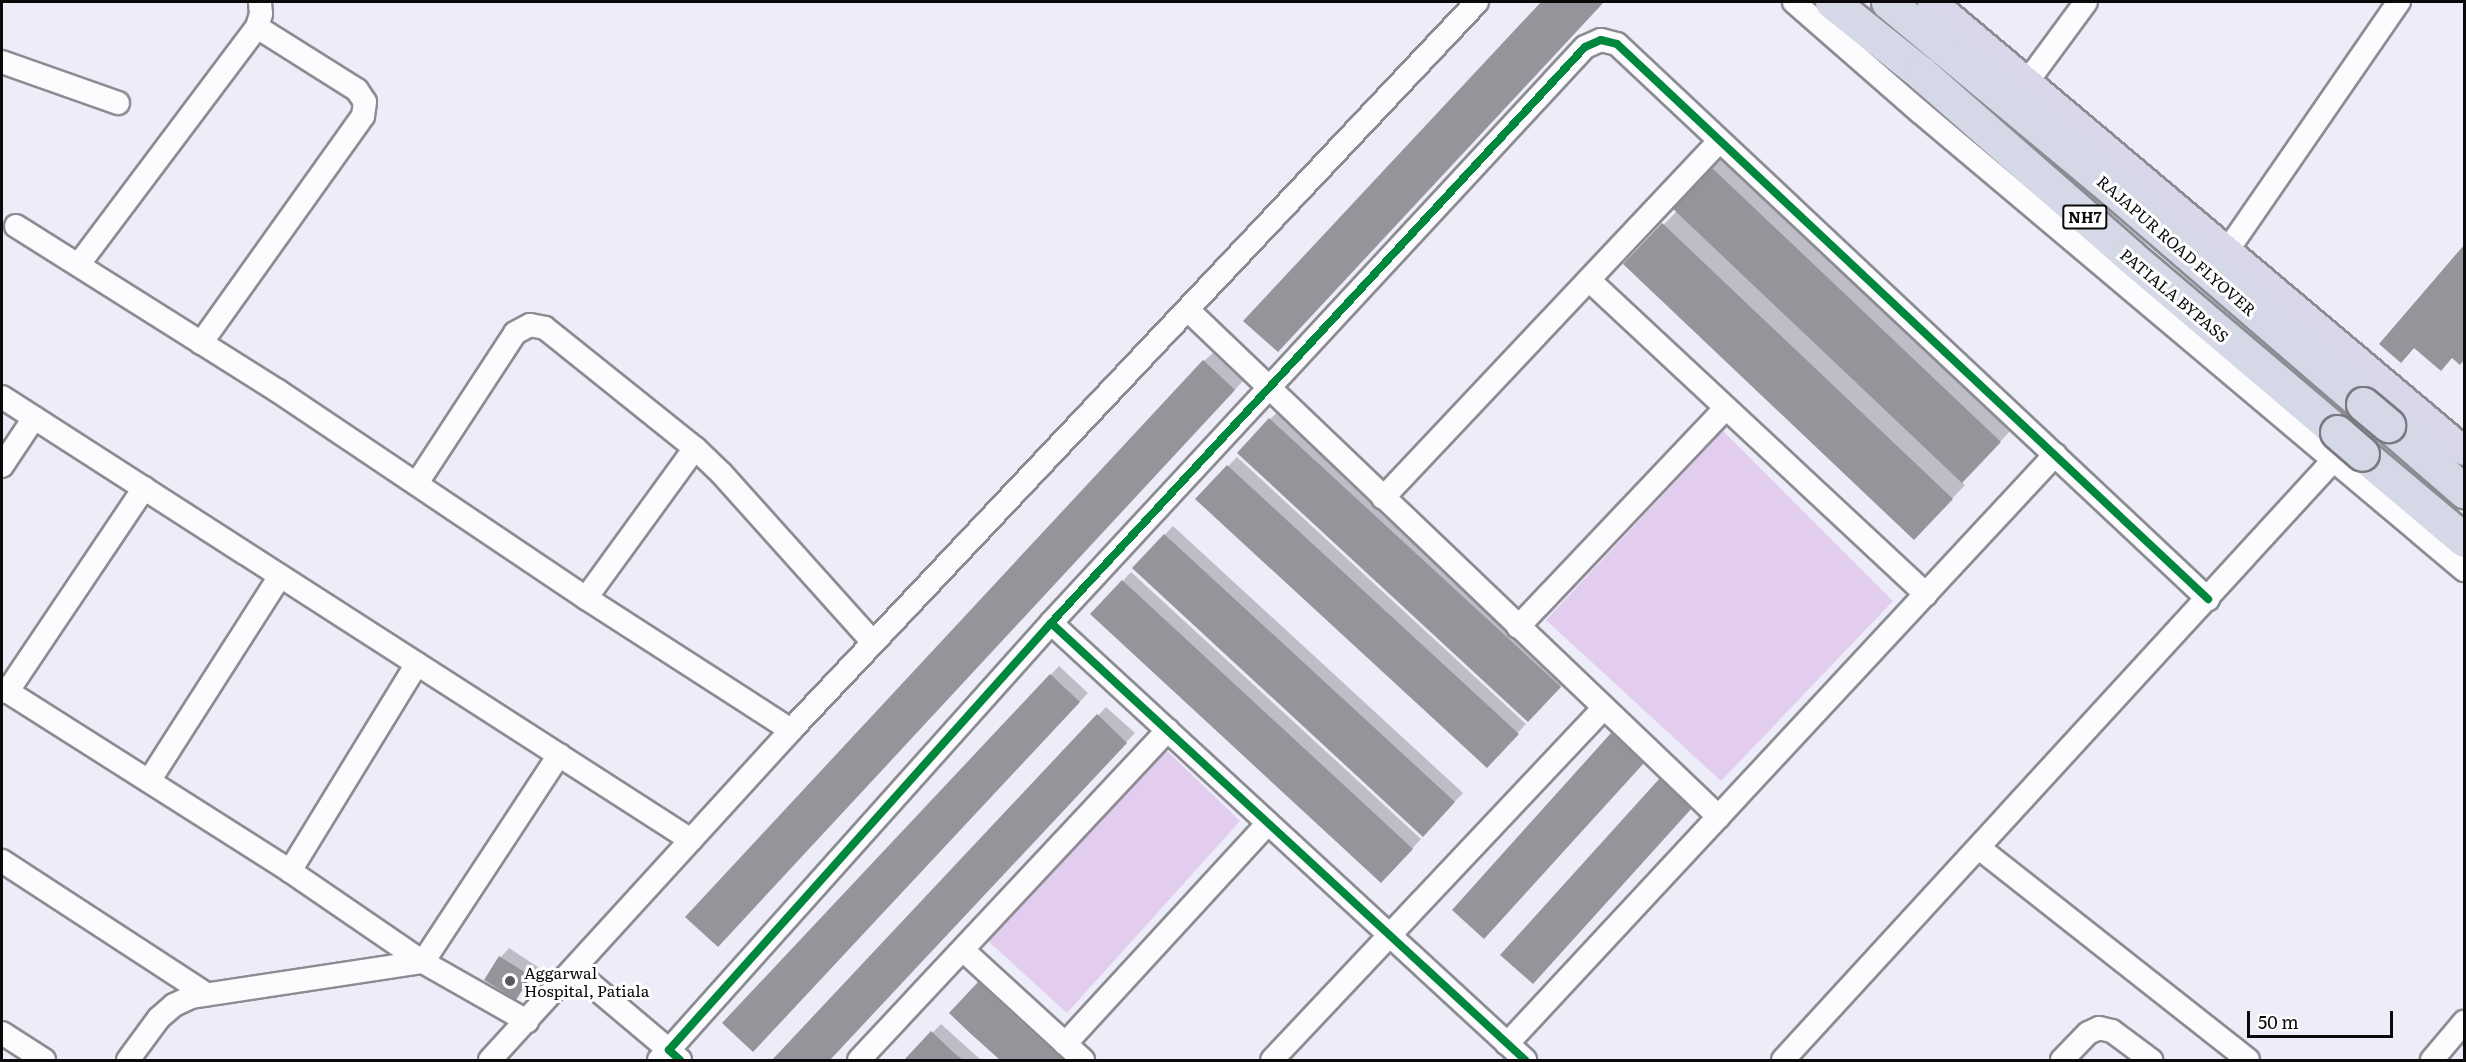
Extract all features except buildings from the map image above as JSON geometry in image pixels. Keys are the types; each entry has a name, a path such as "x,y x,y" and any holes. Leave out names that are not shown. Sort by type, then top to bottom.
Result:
{"highway":[{"name":"PATIALA BYPASS","path":"1832,2 1921,73 2345,449 2464,540"},
{"name":"RAJAPUR ROAD FLYOVER","path":"1888,2 2115,191 2464,491"}],"main road":[{"path":"1932,2 2464,451"}],"street":[{"path":"79,264 257,27 261,14 260,2"},
{"path":"490,1060 790,730 1477,2"},
{"path":"1794,2 1928,119 2345,449 2464,570"},
{"path":"2027,82 2086,2"},
{"path":"2227,251 2399,2"},
{"path":"201,343 363,116 365,102 357,90 257,27"},
{"path":"573,970 669,1057 1051,623 1585,47 1601,40 1617,44 2208,599"},
{"path":"2,62 118,103"},
{"path":"1383,498 1720,141"},
{"path":"16,226 79,264 417,483 790,730"},
{"path":"1589,280 1926,594"},
{"path":"1188,310 1269,390 1719,817"},
{"path":"417,483 515,333 530,325 545,328 695,448 722,474 873,642"},
{"path":"1783,1060 2208,599 2394,393"},
{"path":"2,397 691,840"},
{"path":"1518,627 1726,408"},
{"path":"2,466 34,418"},
{"path":"586,597 695,448"},
{"path":"1507,1044 2055,455"},
{"path":"144,488 4,690 290,871 423,962 527,1021"},
{"path":"149,781 280,576"},
{"path":"1051,623 1525,1060"},
{"path":"290,871 417,664"},
{"path":"1272,1060 1604,708"},
{"path":"860,1060 1168,730"},
{"path":"128,1060 159,1018 174,1005 206,994 423,962 559,755"},
{"path":"1065,1044 1268,823"},
{"path":"1979,848 2248,1060"},
{"path":"2,861 206,994"},
{"path":"963,950 1083,1060"},
{"path":"2432,1060 2464,1022"},
{"path":"2062,1060 2088,1033 2099,1028 2112,1031 2151,1060"},
{"path":"2,1033 45,1060"}],"shaded area":[{"path":"1723,431 1893,601 1721,781 1546,620"},
{"path":"1166,750 1240,821 1067,1013 988,941"}],"cycle path":[{"path":"1051,623 1585,47 1601,40 1617,44 2208,599"},
{"path":"680,1060 669,1050 1051,623 1525,1060"}],"place":[{"name":"Aggarwal Hospital, Patiala","path":"510,981"}]}
